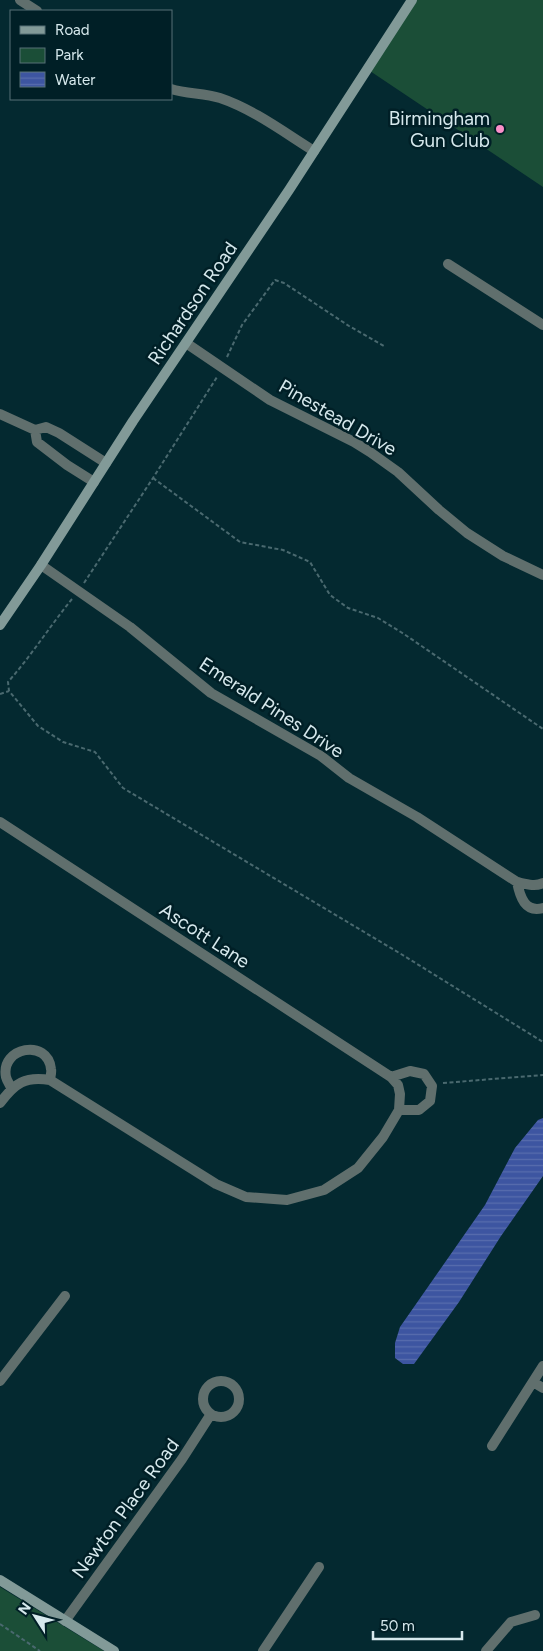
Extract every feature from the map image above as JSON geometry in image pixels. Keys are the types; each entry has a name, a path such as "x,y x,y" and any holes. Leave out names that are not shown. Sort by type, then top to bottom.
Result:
{"street":[{"path":"20,0 35,10"},
{"name":"Richardson Road","path":"0,625 412,0"},
{"path":"172,89 225,100 258,116 314,151"},
{"path":"448,264 543,325"},
{"name":"Pinestead Drive","path":"186,343 270,400 370,452 398,472 467,533 503,556 543,575"},
{"path":"0,414 35,430 46,427 59,433 106,464"},
{"path":"35,430 37,442 94,482"},
{"name":"Emerald Pines Drive","path":"41,565 130,627 211,693 321,756 348,778 417,817 517,882 529,885 541,884"},
{"name":"Ascott Lane","path":"0,822 391,1077"},
{"path":"517,882 520,896 526,906 534,909 543,908"},
{"path":"11,1088 6,1077 6,1064 13,1054 24,1049 36,1050 46,1057 51,1068 50,1080"},
{"path":"0,1103 11,1088 25,1080 37,1078 50,1080 216,1184 246,1197 287,1200 324,1190 358,1168 383,1137 399,1110 400,1094 398,1085 391,1077 410,1071 424,1074 431,1085 430,1101 419,1110 399,1110"},
{"path":"0,1381 65,1296"},
{"path":"492,1446 543,1366"},
{"path":"533,1382 543,1388"},
{"name":"Newton Place Road","path":"65,1620 182,1459 211,1414"},
{"path":"263,1651 319,1567"},
{"path":"0,1580 114,1651"},
{"path":"486,1651 511,1622 535,1615"}],"path":[{"path":"384,346 349,326 284,282 275,280 242,325 222,368 79,591 8,682 9,691 38,726 63,742 95,752 123,788 401,954 543,1042"},
{"path":"153,478 240,542 283,550 310,562 330,595 348,608 378,618 391,626 543,730"},
{"path":"0,694 9,691"},
{"path":"431,1085 543,1075"},
{"path":"0,1624 40,1651"}],"green space":[{"name":"Birmingham Gun Club","path":"416,0 543,0 543,187 370,71"},
{"path":"0,1587 104,1651 0,1651"}],"water":[{"path":"543,1118 543,1176 501,1236 459,1302 414,1364 403,1364 395,1358 395,1343 400,1327 485,1205 515,1148 538,1120"}],"place":[{"name":"Birmingham Gun Club","path":"500,129"}]}
